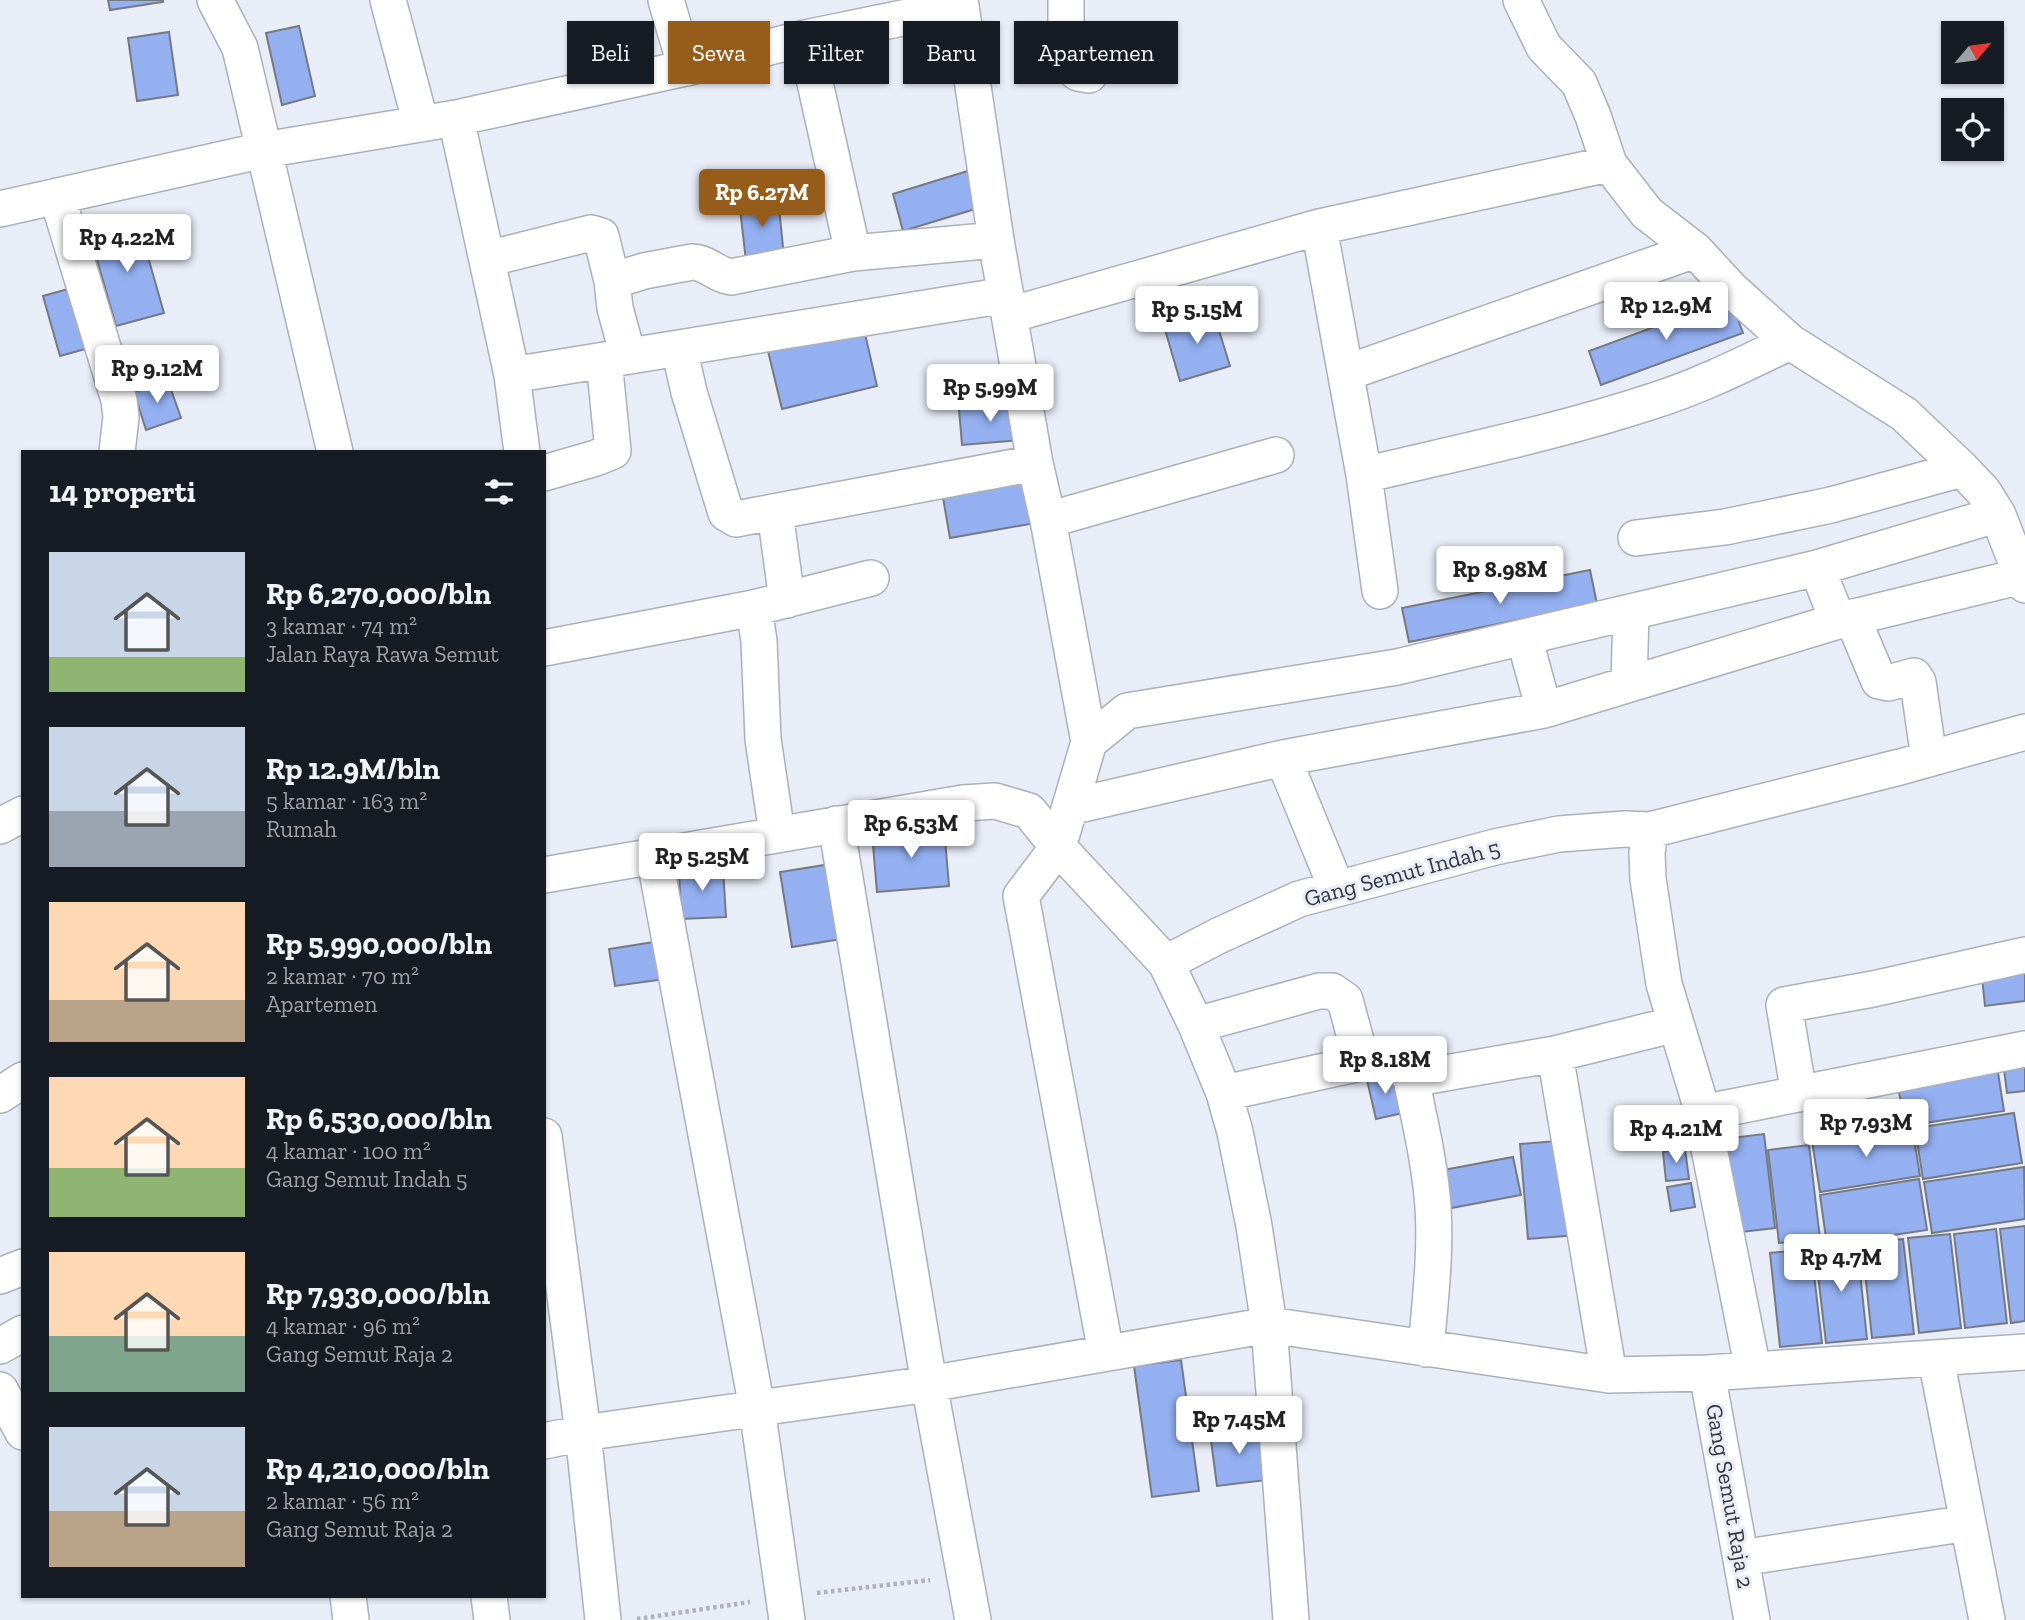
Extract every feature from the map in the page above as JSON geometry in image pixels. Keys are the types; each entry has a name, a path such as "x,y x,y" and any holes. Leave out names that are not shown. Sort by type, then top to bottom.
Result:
{"street":[{"path":"215,0 240,48 335,450"},
{"path":"388,0 421,124"},
{"path":"666,0 672,21"},
{"path":"1066,0 1066,21"},
{"path":"1070,807 1283,758 1544,710 1845,619 2023,581 1998,515 1983,491 1962,469 1904,414 1790,341 1731,289 1695,250 1647,213 1609,164 1579,83 1544,47 1521,0"},
{"path":"888,21 975,3 996,240 1035,463 1089,742 1058,847 1021,896 1106,1353"},
{"path":"0,209 264,150 456,118 668,72"},
{"path":"815,84 853,253"},
{"path":"456,118 512,375 522,450"},
{"path":"512,375 679,348 1008,305 1319,227 1609,164"},
{"path":"57,196 119,400 121,417 117,450"},
{"path":"1319,227 1364,475 1380,591"},
{"path":"486,259 591,233 601,236 612,281 615,308 613,451 546,472"},
{"path":"612,281 645,271 692,262 700,262 718,274 731,277 853,253 996,240"},
{"path":"1346,373 1695,250"},
{"path":"1364,475 1546,432 1654,401 1723,374 1790,341"},
{"path":"679,348 726,513 736,519 1035,463"},
{"path":"1048,520 1276,454"},
{"path":"1636,538 1725,527 1831,505 1962,469"},
{"path":"775,512 788,600"},
{"path":"1089,742 1127,711 1397,667 1817,568 1979,520"},
{"path":"1817,568 1879,681 1888,683 1914,676 1918,682 1929,759"},
{"path":"546,648 754,608 870,578"},
{"path":"754,608 759,640 763,739 777,834"},
{"path":"1629,684 1631,612"},
{"path":"1524,637 1544,710"},
{"name":"Gang Semut Indah 5","path":"1166,963 1299,899 1495,847 1559,834 1650,830 2025,732"},
{"path":"1283,758 1337,889"},
{"path":"546,875 963,803 995,801 1029,811 1058,847 1166,963 1196,1025 1224,1093 1243,1172 1269,1325 1291,1620"},
{"path":"0,827 21,815"},
{"path":"836,824 929,1384 973,1620"},
{"path":"1650,830 1648,879 1655,938 1664,984 1702,1113 1753,1370"},
{"path":"654,855 757,1408 788,1620"},
{"path":"1799,1094 1784,1005 2025,956"},
{"path":"1196,1025 1319,991 1332,991 1345,1000 1362,1063"},
{"path":"1410,1079 1555,1054 1676,1024"},
{"path":"1702,1113 2025,1049"},
{"path":"1555,1054 1609,1375"},
{"path":"1224,1093 1379,1059 1392,1060 1405,1070 1410,1079 1427,1154 1433,1210 1433,1259 1426,1349"},
{"path":"0,1095 21,1081"},
{"path":"546,1151 583,1433 603,1620"},
{"path":"0,1276 21,1268"},
{"path":"546,1441 583,1433 929,1384 1269,1325 1609,1375 1707,1373 2025,1352"},
{"path":"0,1346 21,1334"},
{"path":"1936,1359 1987,1620"},
{"name":"Gang Semut Raja 2","path":"1707,1373 1752,1620"},
{"path":"0,1390 21,1428"},
{"path":"1741,1558 1968,1523"},
{"path":"348,1598 351,1620"},
{"path":"489,1598 492,1620"}],"building":[{"path":"108,0 163,0 163,2 110,10"},
{"path":"299,26 315,96 282,105 266,33"},
{"path":"169,32 178,95 137,101 128,38"},
{"path":"974,169 985,206 903,231 893,194"},
{"path":"778,197 784,257 746,261 739,200"},
{"path":"138,222 164,313 116,326 90,235"},
{"path":"79,286 96,346 60,356 43,296"},
{"path":"1730,299 1743,333 1601,385 1589,351"},
{"path":"1213,311 1230,366 1180,381 1164,326"},
{"path":"863,325 877,386 782,409 767,347"},
{"path":"168,381 181,418 146,430 134,392"},
{"path":"1017,404 1020,440 962,445 959,409"},
{"path":"1032,470 1041,522 950,538 941,486"},
{"path":"1590,570 1597,604 1409,642 1402,608"},
{"path":"944,827 949,886 877,892 872,833"},
{"path":"837,863 848,938 792,947 780,872"},
{"path":"723,867 726,917 681,919 679,868"},
{"path":"667,940 673,978 615,986 609,949"},
{"path":"2025,972 2025,1001 1985,1006 1982,977"},
{"path":"2025,1058 2025,1091 2007,1093 2003,1061"},
{"path":"1996,1060 2004,1111 1905,1126 1896,1075"},
{"path":"1393,1073 1403,1113 1376,1119 1367,1080"},
{"path":"2014,1113 2022,1163 1923,1179 1915,1128"},
{"path":"1912,1126 1920,1176 1820,1192 1812,1141"},
{"path":"1764,1134 1775,1228 1733,1233 1722,1139"},
{"path":"1568,1140 1577,1235 1528,1239 1520,1144"},
{"path":"1809,1145 1820,1239 1779,1243 1768,1150"},
{"path":"1685,1149 1689,1179 1666,1181 1663,1152"},
{"path":"1513,1157 1521,1195 1446,1209 1438,1171"},
{"path":"2024,1167 2025,1219 1932,1233 1924,1182"},
{"path":"1919,1179 1927,1230 1827,1245 1820,1195"},
{"path":"1691,1183 1695,1207 1671,1211 1667,1187"},
{"path":"2025,1226 2025,1321 2011,1323 2000,1229"},
{"path":"1996,1229 2007,1323 1965,1328 1954,1234"},
{"path":"1950,1234 1961,1328 1919,1333 1908,1238"},
{"path":"1903,1239 1914,1334 1872,1338 1862,1243"},
{"path":"1857,1244 1867,1339 1826,1343 1815,1249"},
{"path":"1811,1249 1822,1343 1780,1347 1770,1253"},
{"path":"1181,1360 1199,1491 1152,1497 1134,1366"},
{"path":"1261,1427 1267,1480 1217,1486 1210,1433"}]}
